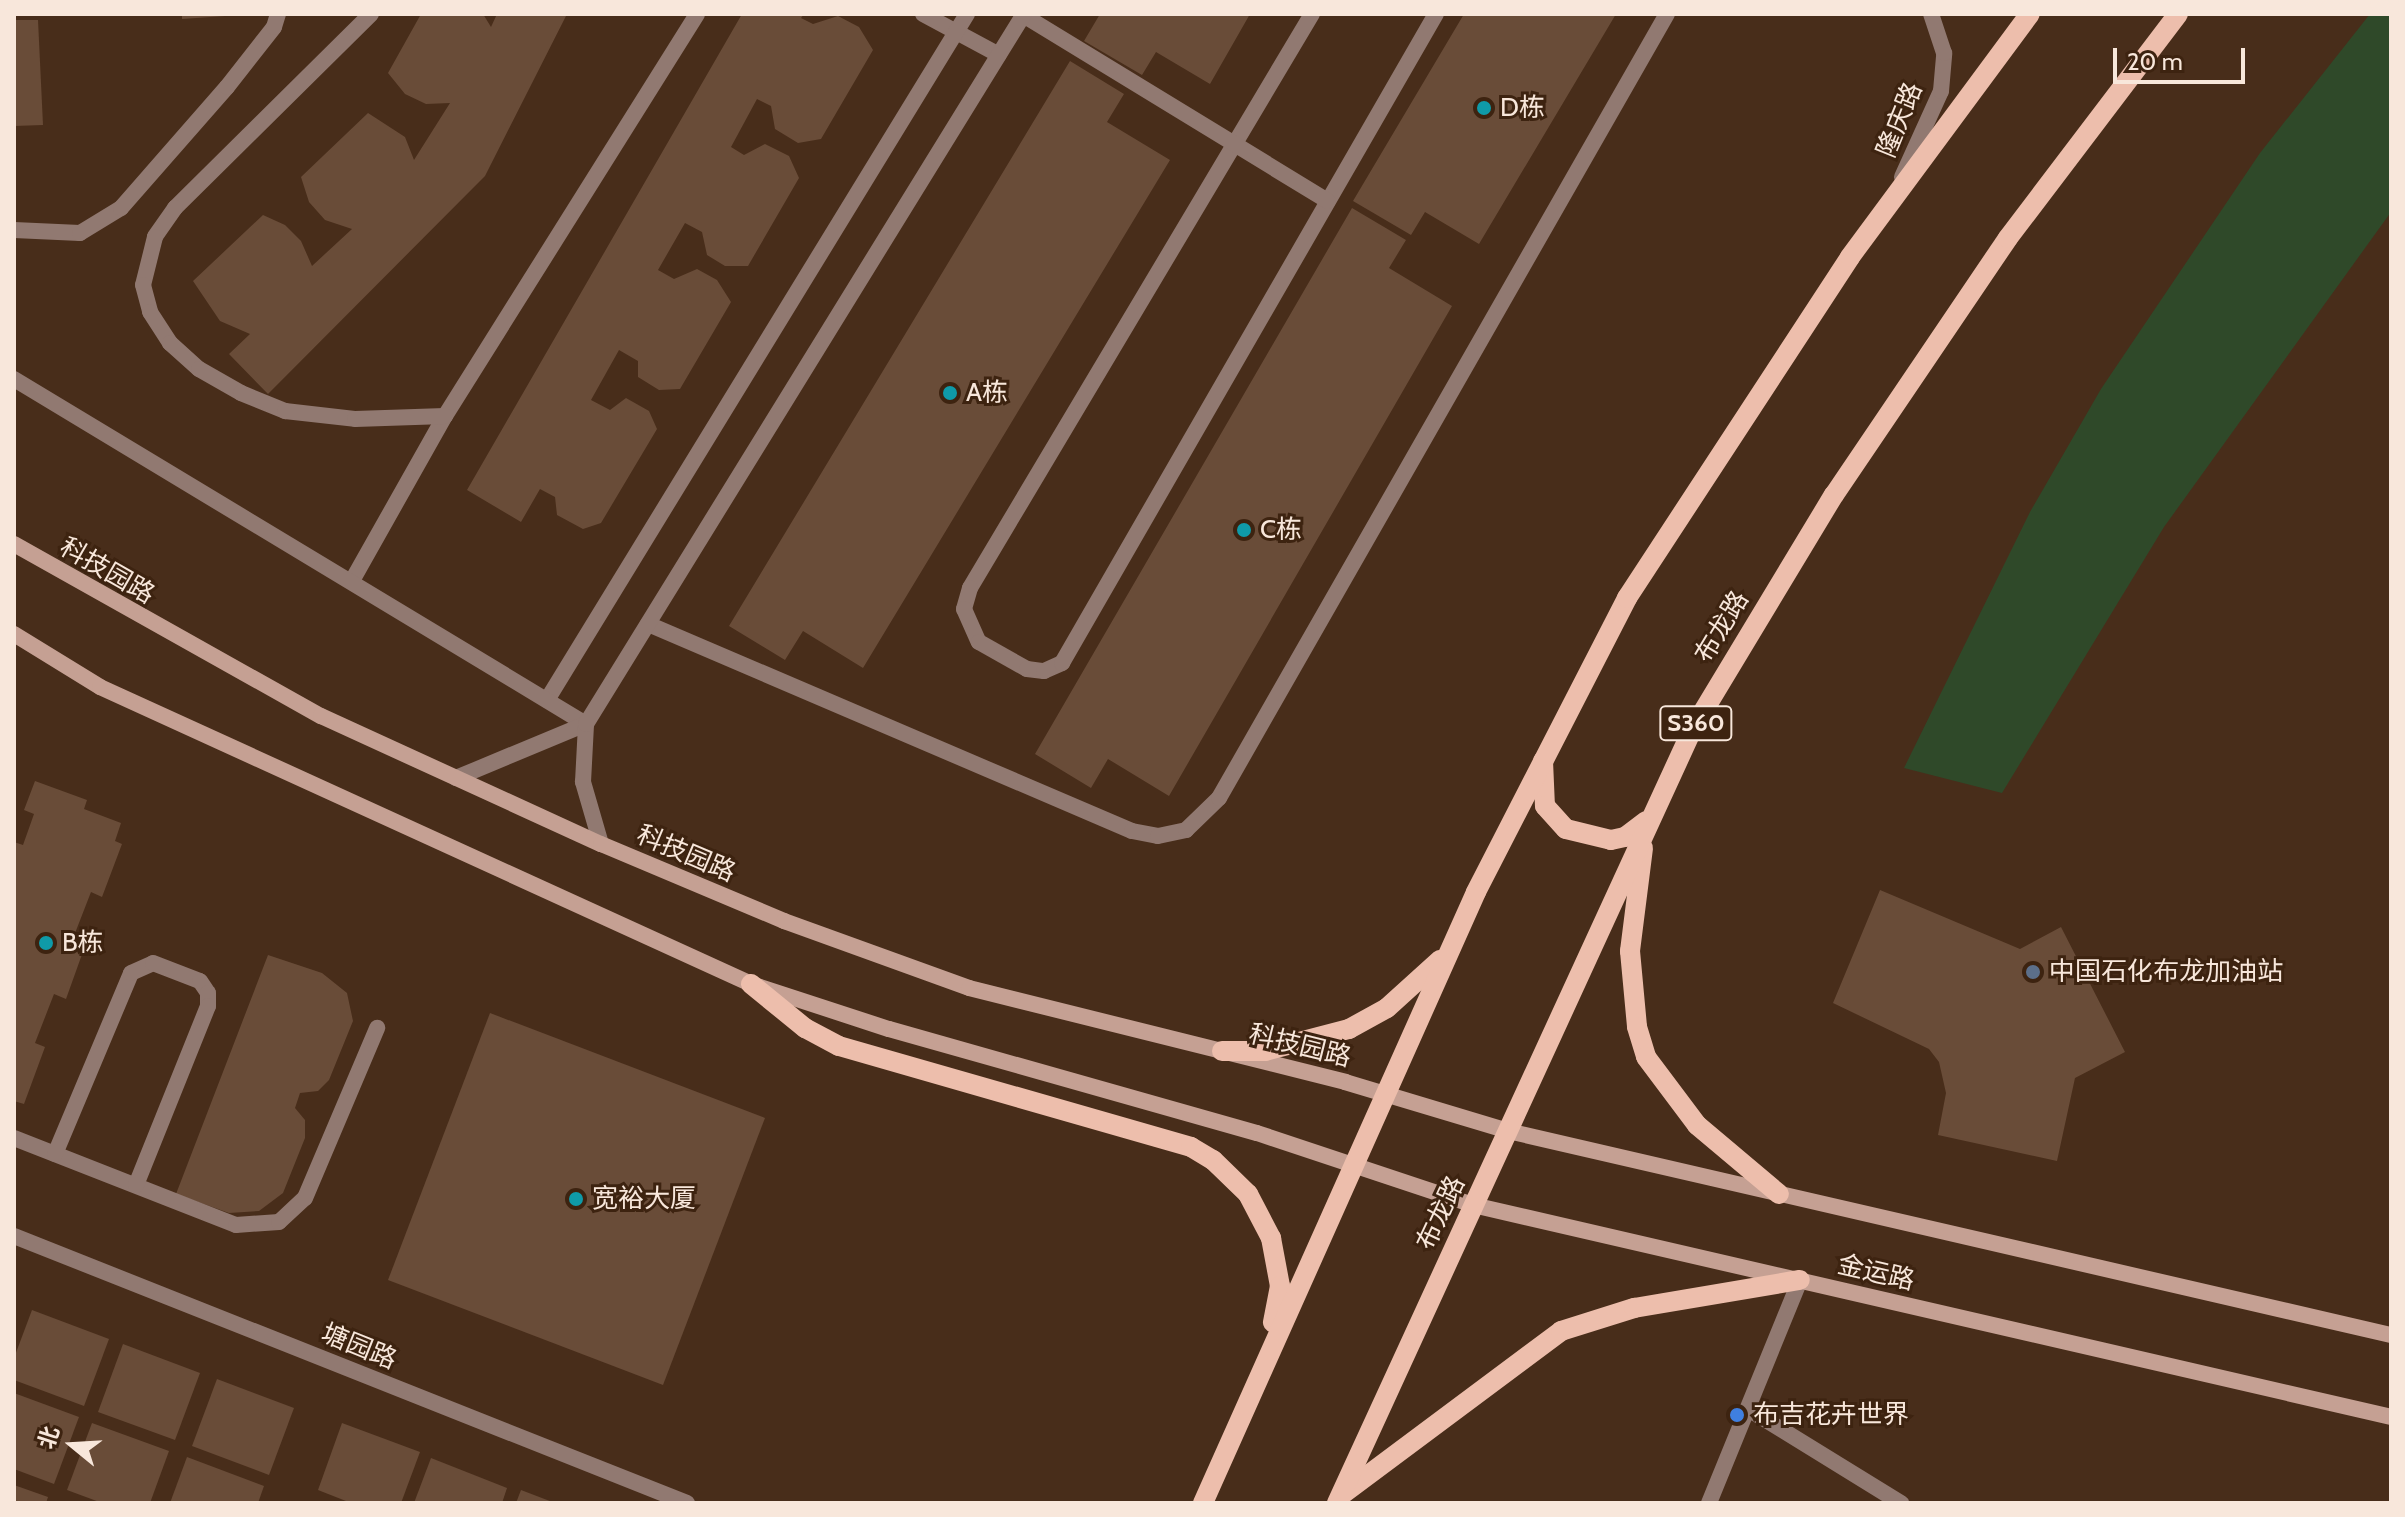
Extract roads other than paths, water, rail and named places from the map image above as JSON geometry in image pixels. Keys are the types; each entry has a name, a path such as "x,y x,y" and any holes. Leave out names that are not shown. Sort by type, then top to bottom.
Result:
{"main road":[{"path":"1203,1503 1450,949 1544,753 1627,598 1690,495 1893,198 2030,14"},
{"name":"布龙路","path":"1339,1499 1648,819 1733,658 1834,495 2008,238 2178,14"},
{"name":"科技园路","path":"14,544 321,716 601,844 784,921 969,988 1385,1094"},
{"path":"15,638 114,694 751,984 889,1029 1257,1133 1352,1168"},
{"path":"1544,753 1545,806 1566,829 1611,840 1625,837 1648,819"},
{"path":"1658,798 1638,868 1631,937 1632,989 1646,1057 1697,1125 1779,1194"},
{"path":"1222,1051 1279,1049 1349,1029 1387,1008 1450,949"},
{"path":"751,984 805,1028 839,1046 1191,1147 1213,1160 1248,1194 1277,1261 1280,1286 1266,1360"},
{"path":"1385,1094 1508,1131 2391,1335"},
{"name":"金运路","path":"1352,1168 1473,1205 2391,1417"},
{"path":"1339,1499 1561,1331 1634,1308 1800,1280"}],"street":[{"path":"14,230 80,233 121,208 227,87 274,27 278,14"},
{"path":"371,14 175,208 155,237 143,285 150,312 170,343 199,369 241,393 285,411 355,419 445,416"},
{"path":"353,579 445,416 697,14"},
{"path":"923,14 999,55"},
{"path":"547,700 967,14"},
{"path":"1312,14 970,588 964,609 979,642 1027,669 1044,671 1062,663 1436,14"},
{"path":"648,624 1132,831 1158,836 1186,830 1219,798 1667,14"},
{"name":"隆庆路","path":"1893,198 1941,91 1944,53 1931,14"},
{"path":"601,844 583,782 586,724 1023,15 1328,201"},
{"path":"14,379 353,579 586,724"},
{"path":"456,778 586,724"},
{"path":"55,1154 125,982 140,965 164,967 200,981 208,993 208,1006 136,1185"},
{"path":"14,1138 236,1225 260,1227 296,1212 377,1028"},
{"name":"塘园路","path":"14,1236 687,1503"},
{"path":"1709,1503 1800,1280"},
{"path":"1748,1409 1901,1503"}],"place":[{"name":"D栋","path":"1484,108"},
{"name":"A栋","path":"950,393"},
{"name":"C栋","path":"1244,530"},
{"name":"B栋","path":"46,943"},
{"name":"中国石化布龙加油站","path":"2033,972"},
{"name":"宽裕大厦","path":"576,1199"},
{"name":"布吉花卉世界","path":"1737,1415"}]}
